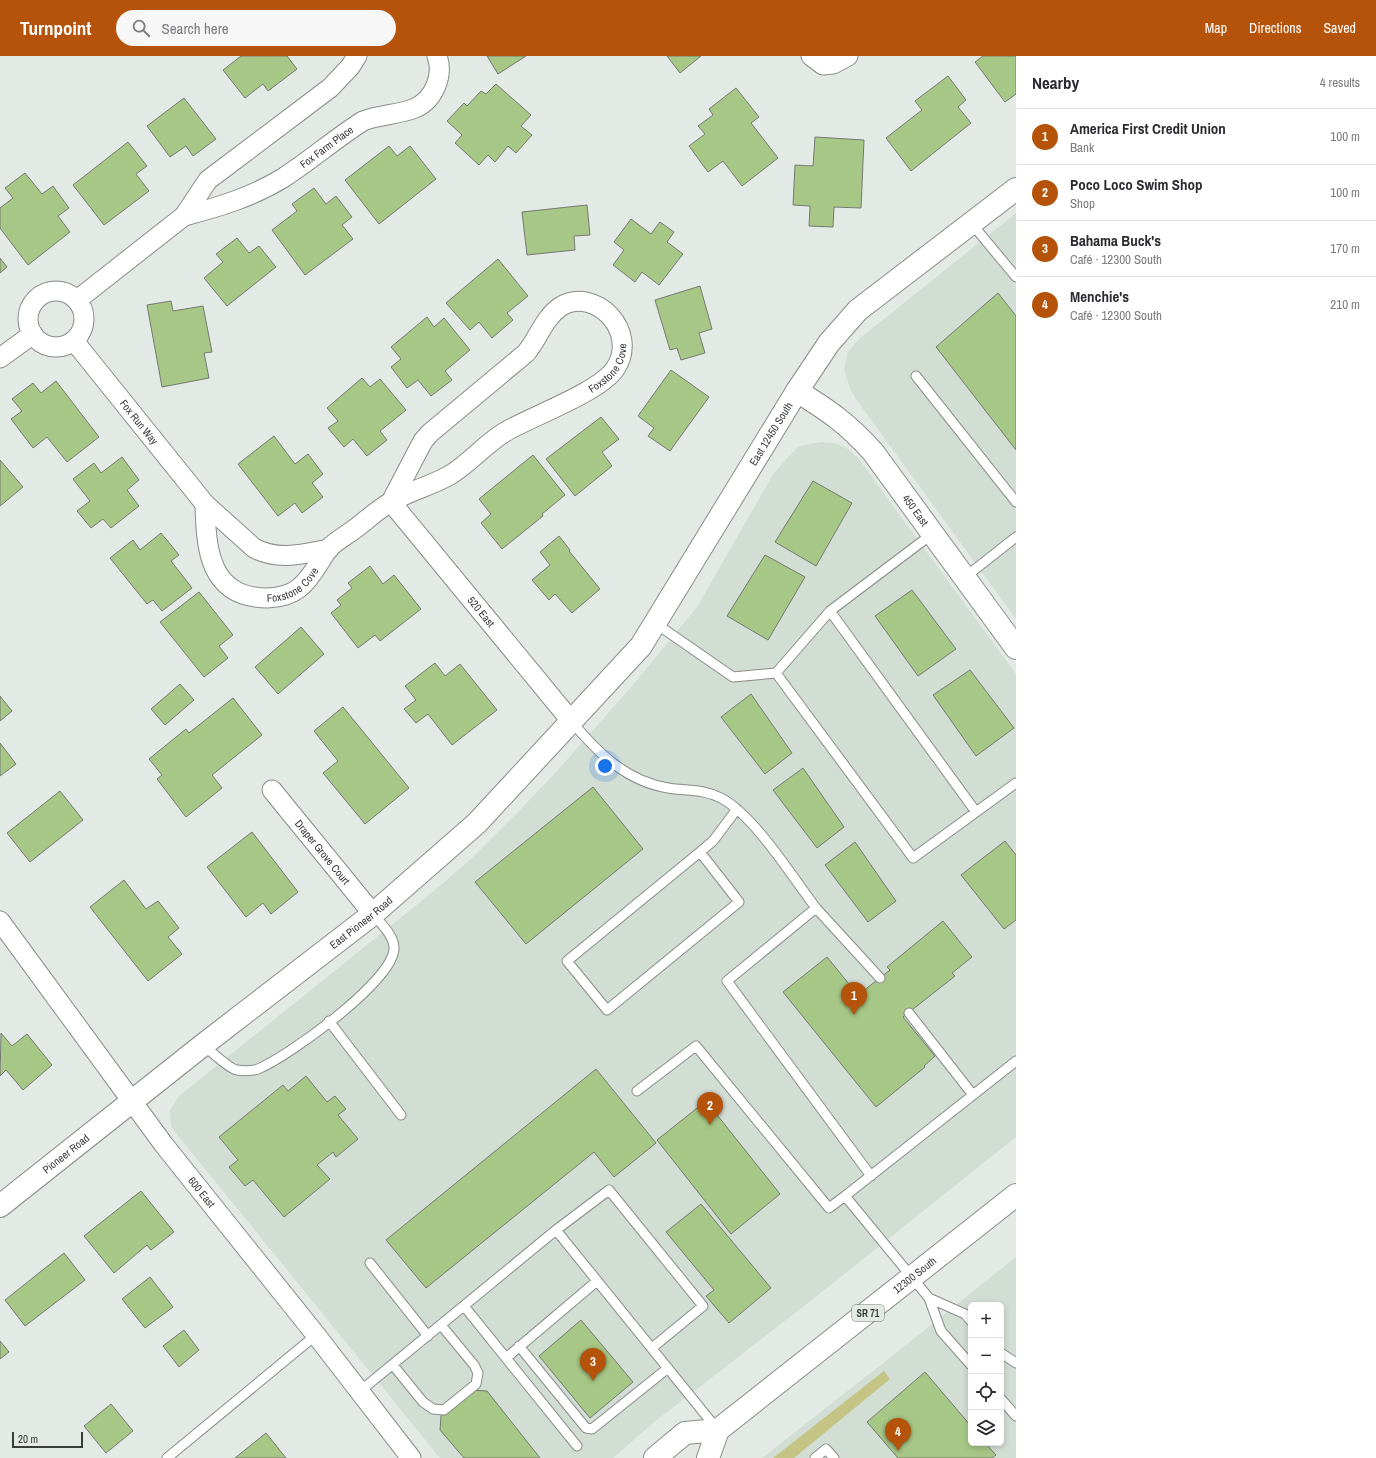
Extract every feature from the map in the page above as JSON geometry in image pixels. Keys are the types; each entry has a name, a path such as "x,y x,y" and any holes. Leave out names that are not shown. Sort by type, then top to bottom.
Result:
{"street":[{"name":"Fox Farm Place","path":"76,300 184,216 208,180 330,88 350,67 356,56"},
{"name":"Fox Farm Place","path":"184,216 225,206 266,188 300,166 363,121 374,116 414,108 424,102 437,83 439,72 437,56"},
{"path":"811,56 823,65 833,64 848,56"},
{"name":"East 12450 South","path":"572,722 641,646 797,391 829,343 858,310 1016,189"},
{"path":"58,291 68,294 76,300 82,307 84,325 80,334 74,341 66,345 47,345 39,341 33,334 29,324 29,314 39,297 48,292 58,291"},
{"name":"Foxstone Cove","path":"205,504 206,539 213,567 232,588 243,594 269,598 292,593 308,582 329,548 391,502 451,474 504,432 573,398 602,381 615,369 621,354 623,339 618,325 608,314 597,306 584,302 572,302 561,306 552,314 534,344 526,353 439,425 423,441 391,502"},
{"path":"0,358 33,334"},
{"name":"Fox Run Way","path":"74,341 205,504 245,541 262,552"},
{"name":"450 East","path":"797,391 831,412 853,430 873,452 1016,648"},
{"name":"520 East","path":"391,502 572,722"},
{"name":"Foxstone Cove","path":"262,552 292,556 329,548"},
{"name":"East Pioneer Road","path":"132,1102 203,1045 373,914 477,823 572,722"},
{"name":"Draper Grove Court","path":"272,790 373,914"},
{"name":"600 East","path":"0,921 164,1145 316,1335 411,1458"},
{"name":"Pioneer Road","path":"0,1206 132,1102"},
{"name":"12300 South","path":"718,1430 1016,1195"},
{"path":"655,1458 685,1433 718,1430 708,1458"}],"lane":[{"path":"972,224 1016,278"},
{"path":"916,376 1016,502"},
{"path":"655,623 733,677 776,673 830,611 932,534"},
{"path":"964,578 1016,537"},
{"path":"830,611 976,812"},
{"path":"776,673 913,858 1016,783"},
{"path":"572,722 594,748 625,772 649,784 669,788 698,790 721,798 737,809 753,824 816,908 880,978"},
{"path":"700,852 739,902 607,1010 567,961 713,841 737,809"},
{"path":"816,908 727,981 871,1176"},
{"path":"203,1045 235,1070 256,1070 288,1052 350,1006 390,962 394,949 390,935 373,914"},
{"path":"909,1013 973,1095"},
{"path":"329,1021 401,1116"},
{"path":"637,1091 696,1046 829,1208 1016,1061"},
{"path":"359,1392 556,1230 609,1190 704,1306 652,1348"},
{"path":"845,1196 929,1298 941,1331 968,1362"},
{"path":"556,1230 718,1430"},
{"path":"370,1263 428,1336"},
{"path":"506,1358 597,1281"},
{"path":"929,1298 965,1314 968,1318"},
{"path":"464,1306 577,1446"},
{"path":"393,1365 423,1402 433,1409 444,1410 476,1384 478,1373 474,1365 441,1325"},
{"path":"167,1458 316,1335"},
{"path":"519,1346 586,1428 592,1429 668,1368"},
{"path":"1004,1355 1016,1363"},
{"path":"1004,1402 1016,1416"},
{"path":"815,1458 826,1449 834,1458"}],"shaded area":[{"path":"1016,213 1016,619 856,399 850,388 844,370 848,352 859,339"},
{"path":"821,442 835,443 848,449 858,458 1016,674 1016,1137 827,1288 653,1423 613,1458 440,1458 175,1132 171,1125 170,1110 179,1096 434,891 472,858 518,812 558,770 632,686 697,607 774,473 800,446"},
{"path":"1016,1257 1016,1458 762,1458 896,1353"}],"green space":[{"path":"884,1371 890,1379 794,1458 773,1458"}],"building":[{"path":"241,56 287,56 297,69 268,91 263,84 245,98 223,70"},
{"path":"487,56 526,56 498,74"},
{"path":"667,56 701,56 680,73"},
{"path":"983,56 1016,56 1016,94 1005,102 975,62"},
{"path":"948,76 966,100 958,107 971,123 911,171 886,138 922,110 915,101"},
{"path":"496,84 531,115 521,126 532,135 516,153 508,146 495,162 488,155 479,165 455,143 462,135 447,121 464,103 467,106 481,91 486,94"},
{"path":"736,88 759,117 751,123 778,158 742,186 723,161 708,172 689,146 705,134 698,126 713,115 709,109"},
{"path":"184,98 216,139 193,156 186,146 170,157 147,126"},
{"path":"815,137 864,140 861,208 834,207 833,227 809,226 810,206 793,205 795,165 813,166"},
{"path":"128,142 147,166 136,174 149,191 104,225 73,185"},
{"path":"389,146 397,156 410,146 436,179 379,224 345,180"},
{"path":"25,173 42,194 53,186 69,208 58,216 70,232 28,265 0,228 0,208 13,198 5,188"},
{"path":"314,188 326,204 336,196 352,217 342,225 353,239 305,275 272,230 297,211 292,204"},
{"path":"587,205 590,235 574,236 575,250 527,255 522,212"},
{"path":"631,219 651,234 660,222 674,232 667,242 683,254 659,285 642,272 635,282 613,265 624,250 614,242"},
{"path":"237,238 249,253 259,246 276,267 227,306 204,278 223,262 216,254"},
{"path":"0,258 7,267 0,273"},
{"path":"498,259 528,296 507,313 513,320 492,338 479,322 470,330 446,303"},
{"path":"700,286 712,329 699,333 705,353 681,360 677,348 670,350 655,300"},
{"path":"998,293 1016,316 1016,450 936,347"},
{"path":"171,301 173,311 203,306 212,352 204,353 209,378 162,387 147,305"},
{"path":"427,317 434,327 444,318 470,350 445,371 452,380 431,396 418,380 407,388 391,367 401,359 391,347"},
{"path":"671,370 709,397 670,451 648,436 654,428 638,416"},
{"path":"362,378 370,387 380,379 406,410 380,431 387,440 367,456 353,439 344,447 328,428 338,421 327,408"},
{"path":"56,381 99,437 67,462 47,437 33,448 11,419 22,411 12,399 33,383 41,393"},
{"path":"601,417 619,439 602,452 612,466 575,496 546,459"},
{"path":"274,436 295,464 308,454 323,474 312,483 323,497 302,513 295,503 278,516 238,464"},
{"path":"533,455 565,495 542,514 543,516 502,549 481,523 491,514 479,499"},
{"path":"122,457 139,480 127,490 139,506 111,528 103,519 91,528 77,511 90,501 73,479 94,463 101,473"},
{"path":"0,460 23,487 0,506"},
{"path":"813,481 852,503 816,566 775,542"},
{"path":"161,533 179,555 171,561 192,588 162,611 153,600 147,604 110,558 133,540 140,550"},
{"path":"559,536 570,550 569,551 600,589 572,613 555,594 549,600 532,580 550,565 540,552"},
{"path":"765,555 805,577 768,640 727,616"},
{"path":"370,566 383,584 394,575 421,609 380,641 375,635 358,648 331,613 341,605 337,600 352,588 348,583"},
{"path":"912,590 956,649 918,676 875,616"},
{"path":"199,592 233,635 219,646 228,658 204,677 160,622"},
{"path":"301,627 324,654 278,694 255,667"},
{"path":"435,663 445,676 460,664 497,710 452,745 428,714 416,723 404,709 416,700 405,686"},
{"path":"970,670 1014,728 976,756 933,695"},
{"path":"180,684 194,700 165,725 151,709"},
{"path":"751,694 792,753 765,774 721,717"},
{"path":"0,696 12,711 0,721"},
{"path":"233,698 262,735 212,775 222,788 186,817 157,779 162,775 149,759 186,729 189,733"},
{"path":"343,707 409,788 365,824 323,773 338,761 314,731"},
{"path":"0,743 16,764 0,776"},
{"path":"803,768 844,827 817,848 773,790"},
{"path":"593,787 643,849 526,944 475,882"},
{"path":"60,791 83,820 30,862 7,833"},
{"path":"252,832 298,892 271,914 263,903 246,917 207,867"},
{"path":"1005,841 1016,855 1016,920 1004,929 961,875"},
{"path":"855,842 896,901 868,922 825,865"},
{"path":"124,880 146,909 158,901 179,928 168,937 182,954 148,981 90,907"},
{"path":"943,921 972,957 952,973 955,976 903,1017 935,1056 924,1066 925,1067 876,1107 783,992 827,957 858,995 890,970 887,967"},
{"path":"1,1033 12,1046 27,1034 52,1065 23,1090 6,1070 0,1076"},
{"path":"596,1069 656,1143 614,1177 594,1152 426,1288 386,1240"},
{"path":"306,1076 327,1102 335,1096 346,1109 338,1115 358,1139 336,1157 333,1152 317,1165 330,1179 284,1217 253,1180 245,1186 229,1167 238,1160 219,1137 283,1085 288,1091"},
{"path":"706,1101 780,1194 731,1234 657,1140"},
{"path":"141,1191 174,1232 151,1250 147,1245 114,1273 84,1236"},
{"path":"701,1204 771,1288 729,1323 706,1296 714,1290 666,1232"},
{"path":"64,1253 85,1280 25,1326 5,1300"},
{"path":"150,1277 173,1307 145,1328 122,1299"},
{"path":"581,1320 633,1382 590,1418 539,1356"},
{"path":"184,1330 199,1350 179,1367 163,1346"},
{"path":"0,1341 9,1352 0,1359"},
{"path":"925,1372 968,1422 968,1446 988,1446 996,1455 992,1458 898,1458 867,1422"},
{"path":"472,1390 487,1391 540,1458 464,1458 440,1430 441,1416"},
{"path":"111,1404 133,1431 106,1453 84,1426"},
{"path":"266,1433 286,1458 235,1458"}],"place":[{"name":"America First Credit Union","path":"854,1015"},
{"name":"Poco Loco Swim Shop","path":"710,1125"},
{"name":"Bahama Buck's","path":"593,1381"},
{"name":"Menchie's","path":"898,1451"}]}
